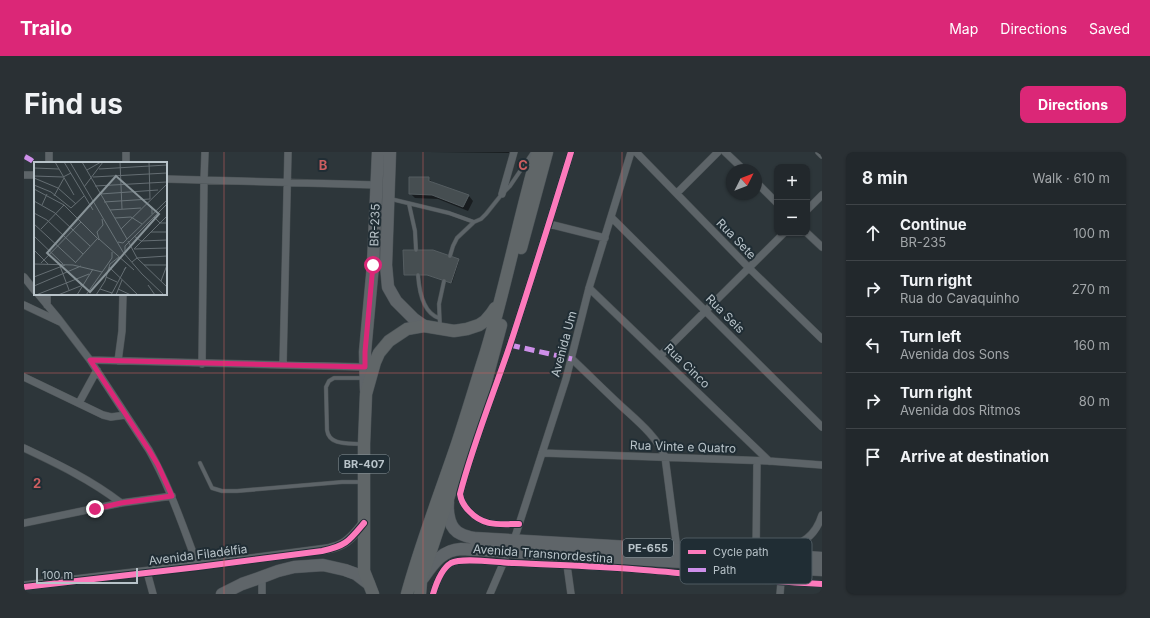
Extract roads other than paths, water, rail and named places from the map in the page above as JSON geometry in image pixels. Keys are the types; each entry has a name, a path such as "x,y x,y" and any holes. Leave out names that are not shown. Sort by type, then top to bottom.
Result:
{"highway":[{"path":"406,594 457,444 486,352 503,292 525,196 538,152"},
{"path":"420,594 421,581 448,497 467,456 546,152"},
{"path":"366,394 375,362 379,353 389,341 407,329 440,323 454,331 461,331 479,325 491,314 503,292"},
{"name":"BR-407","path":"366,394 364,444 364,570 371,589"}],"main road":[{"name":"BR-235","path":"378,152 388,287 396,301 414,319 424,326"},
{"name":"BR-235","path":"366,394 365,352 374,253 381,193 390,152"},
{"name":"Avenida Transnordestina","path":"448,497 448,517 454,528 462,535 474,538 680,550"},
{"name":"Avenida Transnordestina","path":"421,581 440,557 454,549 680,561"},
{"name":"Avenida Transnordestina","path":"812,557 822,558"},
{"path":"222,594 242,584 278,570 323,565 356,574 371,589"},
{"name":"Avenida Transnordestina","path":"812,569 822,570"}],"street":[{"path":"202,364 205,152"},
{"path":"283,365 288,152"},
{"path":"502,194 514,152"},
{"path":"519,524 491,524 484,522 471,513 463,503 460,494 467,456 507,352 571,152"},
{"name":"Avenida Um","path":"514,540 572,359 589,288 631,152"},
{"name":"Rua Sete","path":"636,152 749,268 822,339"},
{"path":"677,193 718,152"},
{"path":"725,152 738,164"},
{"path":"819,152 822,155"},
{"path":"167,179 354,184 381,193"},
{"path":"762,188 774,200"},
{"path":"810,207 822,195"},
{"name":"Rua Seis","path":"611,217 822,427"},
{"path":"549,224 605,238"},
{"path":"810,235 822,248"},
{"path":"660,356 781,236"},
{"path":"24,277 34,290"},
{"name":"Rua Cinco","path":"589,288 769,461"},
{"path":"39,295 90,360 138,431 158,465 172,496 198,566"},
{"path":"47,295 47,305"},
{"path":"118,361 122,331 123,295"},
{"path":"24,305 62,323"},
{"path":"572,359 649,434 662,450 677,550"},
{"path":"90,360 283,365 365,372"},
{"path":"79,403 97,370"},
{"path":"24,377 103,415 111,417 126,415"},
{"path":"24,448 78,474 106,491 121,503"},
{"name":"Rua Vinte e Quatro","path":"542,453 769,461 822,465"},
{"path":"756,538 757,461"},
{"path":"24,518 28,522 121,503 172,496"},
{"path":"808,538 817,528 822,515"},
{"name":"Avenida Filadélfia","path":"24,586 322,550 341,545 351,537 364,522"},
{"path":"490,594 508,551"},
{"name":"Avenida Transnordestina","path":"433,594 440,576 451,563 461,560 503,563"},
{"path":"503,563 567,565 680,573"},
{"path":"567,565 571,594"},
{"path":"147,572 153,594"},
{"path":"262,577 262,594"},
{"path":"780,594 781,584"},
{"path":"812,584 822,584"}],"lane":[{"path":"450,256 457,238 474,222 481,219 486,214 510,186 533,152"},
{"path":"381,193 409,204 449,213 474,222"},
{"path":"409,204 415,231 416,250"},
{"path":"418,275 421,297 430,312 440,323"},
{"path":"440,323 439,304 444,281"},
{"path":"364,444 335,442 328,436 326,387 329,381 334,378 365,372"},
{"path":"200,463 212,488 222,491 342,482 364,482"}]}
